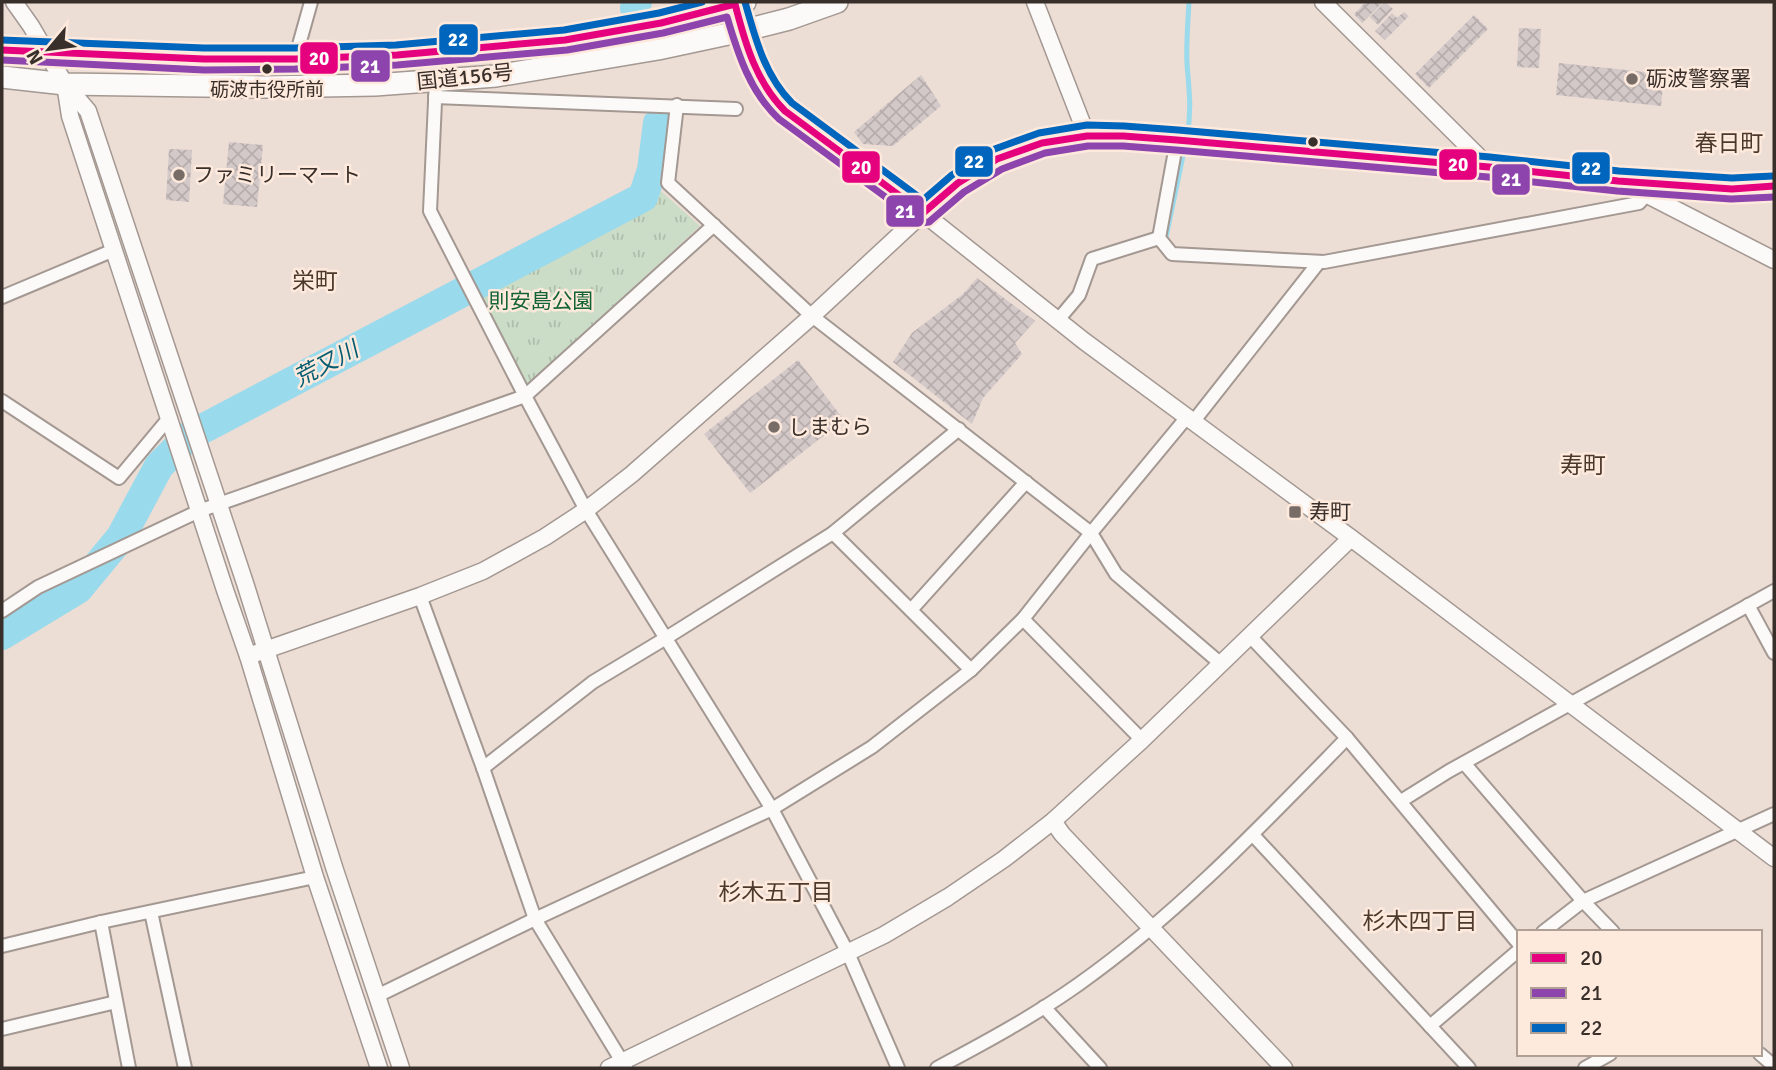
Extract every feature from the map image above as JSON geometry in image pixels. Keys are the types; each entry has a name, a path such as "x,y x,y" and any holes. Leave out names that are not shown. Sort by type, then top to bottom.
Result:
{"main road":[{"name":"国道156号","path":"2,77 65,84 265,87 375,85 436,89 742,31 789,19 837,2"},
{"name":"国道156号","path":"2,50 204,58 295,59 397,55 565,40 661,23 740,3"},
{"path":"740,3 742,31 770,94 785,111 923,213 958,183 997,159 1042,143 1087,136 1177,140 1618,181 1732,189 1774,186"}],"street":[{"path":"14,2 65,84 88,111 401,1068"},
{"path":"295,59 311,2"},
{"path":"1035,2 1087,136"},
{"path":"1323,2 1489,167"},
{"path":"65,84 70,116 248,656 315,877 379,1068"},
{"path":"736,108 436,89 430,211 524,396 586,509 772,809 848,953 898,1068"},
{"path":"677,105 668,183 812,316 1091,533 1116,574 1220,663"},
{"path":"1177,140 1159,238 1172,254 1324,262 1639,203 1646,195"},
{"path":"1618,181 1774,260"},
{"path":"248,656 483,571 545,537 632,474 812,316 923,213 1058,320 1774,858"},
{"path":"2,611 38,587 218,503 524,396 714,225"},
{"path":"1058,320 1079,295 1092,259 1159,238"},
{"path":"2,298 114,250"},
{"path":"377,996 772,809 872,747 971,670 1023,619 1091,533 1190,419 1319,262"},
{"path":"2,401 119,478 169,418"},
{"path":"483,768 593,682 833,533 959,429"},
{"path":"911,610 1026,482"},
{"path":"833,533 971,670"},
{"path":"420,596 535,919 619,1066 884,935 948,897 1004,859 1053,821 1142,740 1351,538"},
{"path":"1401,801 1570,703 1774,591"},
{"path":"1748,605 1774,653"},
{"path":"1023,619 1142,740"},
{"path":"1249,635 1347,738 1517,942"},
{"path":"937,1068 1024,1021 1080,983 1151,928 1253,835 1347,738"},
{"path":"1464,763 1611,930"},
{"path":"1546,930 1583,901 1774,814"},
{"path":"1053,821 1062,834 1284,1068"},
{"path":"1253,835 1469,1068"},
{"path":"2,946 315,877"},
{"path":"150,912 185,1068"},
{"path":"102,922 129,1068"},
{"path":"1430,1026 1517,952"},
{"path":"2,1029 116,1002"},
{"path":"1044,1007 1100,1068"},
{"path":"1585,1068 1606,1056"}],"green space":[{"name":"則安島公園","path":"644,176 700,226 525,388 470,278 628,195"}],"building":[{"path":"1366,2 1383,2 1362,23 1354,14"},
{"path":"1385,2 1393,9 1378,25 1370,17"},
{"path":"1404,12 1409,16 1385,40 1375,31 1392,13 1397,18"},
{"path":"1474,15 1488,29 1429,88 1415,74"},
{"path":"1519,28 1541,29 1539,68 1517,67"},
{"path":"1559,63 1664,74 1661,106 1556,95"},
{"path":"921,75 941,106 893,146 863,144 854,132"},
{"path":"229,142 263,145 257,207 223,204"},
{"name":"ファミリーマート","path":"169,149 192,150 189,202 166,200"},
{"path":"977,278 1035,321 1015,343 1022,354 983,398 972,424 893,362 912,333 963,294"},
{"name":"しまむら","path":"798,360 844,420 750,493 704,434"}],"waterway":[{"name":"荒又川","path":"635,8 637,2"},
{"path":"1187,136 1190,109 1187,56 1189,2"},
{"name":"荒又川","path":"2,635 78,589 121,537 159,466 189,436 643,197 652,170 658,123"},
{"path":"1165,242 1185,146"}],"transit line":[{"name":"22","path":"2,40 204,48 396,45 564,30 659,13 702,2"},
{"name":"22","path":"745,2 768,69 792,103 923,200 952,175 992,150 1039,133 1087,125 1178,130 1619,171 1732,178 1773,176"},
{"name":"20","path":"2,50 204,59 397,55 565,40 661,23 735,4 759,75 775,100 785,111 923,213 958,183 997,159 1042,143 1087,136 1177,140 1618,181 1732,189 1774,186"},
{"name":"21","path":"2,60 204,70 397,65 567,50 663,33 727,17 746,72 760,97 779,119 921,223 929,222 964,192 1002,169 1045,153 1088,146 1176,150 1617,191 1731,199 1774,197"}],"place":[{"name":"砺波市役所前","path":"267,69"},
{"name":"砺波警察署","path":"1632,79"},
{"name":"ファミリーマート","path":"179,175"},
{"name":"しまむら","path":"774,427"},
{"name":"寿町","path":"1295,512"}],"district":[{"name":"春日町","path":"1729,143"},
{"name":"栄町","path":"315,281"},
{"name":"寿町","path":"1583,465"},
{"name":"杉木五丁目","path":"776,892"},
{"name":"杉木四丁目","path":"1420,921"}]}
